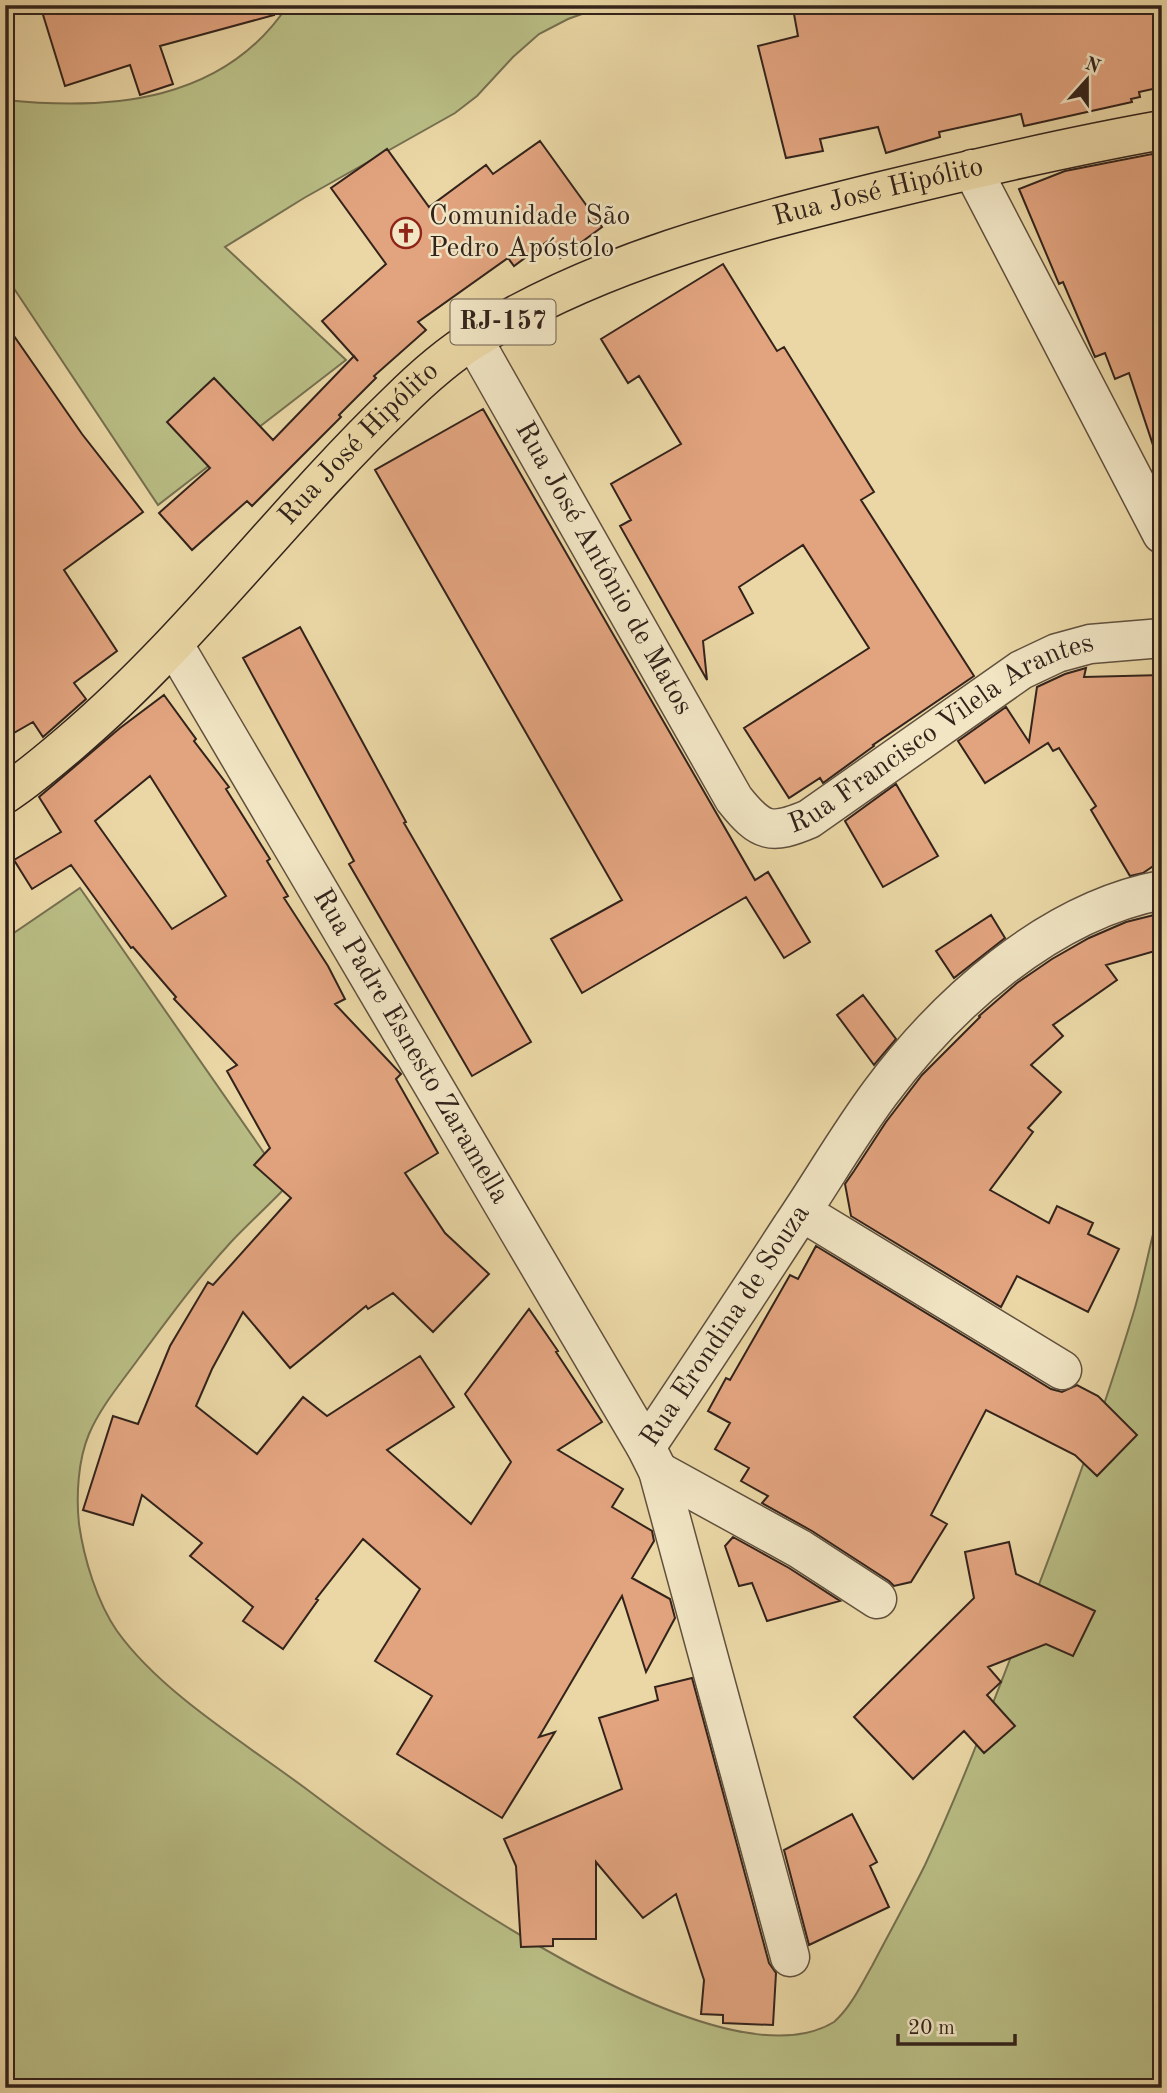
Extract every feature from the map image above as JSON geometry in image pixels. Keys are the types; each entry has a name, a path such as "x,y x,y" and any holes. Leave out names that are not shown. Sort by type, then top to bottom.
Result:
{"main road":[{"name":"Rua José Hipólito","path":"5,794 24,782 103,715 174,645 350,450 398,402 473,340 560,293 716,233 972,169 1076,145 1162,130"}],"street":[{"path":"972,169 1162,534"},
{"name":"Rua José Antônio de Matos","path":"473,340 734,799"},
{"name":"Rua Francisco Vilela Arantes","path":"734,799 748,817 758,824 770,829 784,829 809,819 1021,670 1057,653 1090,644 1162,638"},
{"name":"Rua Padre Esnesto Zaramella","path":"174,645 652,1459"},
{"name":"Rua Erondina de Souza","path":"790,1957 652,1459 802,1212 881,1093 935,1027 992,975 1033,944 1084,916 1149,892 1162,890"},
{"path":"802,1212 1062,1370"},
{"path":"652,1459 877,1598"}],"green space":[{"path":"288,5 607,5 568,19 539,34 513,57 477,96 455,113 304,198 225,247 346,360 158,505 5,275 5,100 85,103 124,100 162,93 198,81 232,62 262,37"},
{"path":"80,888 287,1186 231,1242 195,1285 112,1395 89,1434 82,1455 79,1478 79,1524 92,1580 110,1620 136,1654 181,1697 414,1867 563,1960 642,1999 716,2026 782,2035 834,2022 851,2003 872,1966 925,1865 949,1810 1048,1561 1121,1353 1162,1200 1162,2088 5,2088 5,939"}],"building":[{"path":"40,5 272,5 274,15 160,46 173,84 140,95 130,65 65,86"},
{"path":"836,5 1162,5 1162,87 1139,92 1140,97 1131,99 1132,102 1024,126 1021,114 939,132 940,137 886,153 878,127 820,139 823,151 786,158 758,46 798,36 794,14"},
{"path":"540,141 602,227 560,258 548,241 514,266 508,258 418,322 426,330 374,376 376,378 339,415 341,417 252,506 247,501 192,550 159,513 210,468 167,422 214,378 273,440 354,356 322,321 386,264 331,188 387,149 429,207 486,165 493,174"},
{"path":"1152,154 1154,157 1162,155 1162,453 1156,454 1129,373 1115,379 1105,353 1095,357 1063,282 1059,284 1019,189 1065,171"},
{"path":"723,264 777,351 784,347 874,492 861,500 974,676 823,783 820,778 789,798 744,728 869,648 803,545 739,587 753,613 703,641 707,680 620,526 631,520 611,484 681,444 639,376 628,383 601,339"},
{"path":"5,323 82,434 143,512 64,570 117,651 74,683 86,699 43,737 33,722 5,738"},
{"path":"483,409 755,880 768,872 810,942 784,958 746,897 582,993 551,939 622,900 375,470"},
{"path":"300,627 406,822 404,823 531,1042 472,1076 349,864 354,861 243,658"},
{"path":"1086,668 1084,677 1162,675 1162,860 1143,873 1130,876 1091,810 1096,806 1059,748 1053,751 1048,743 985,783 958,741 1006,707 1029,742 1037,687"},
{"path":"164,695 229,787 226,789 270,859 267,861 288,896 284,898 328,966 345,999 335,1004 401,1074 396,1079 438,1153 405,1173 445,1233 489,1274 433,1332 393,1293 368,1309 366,1306 290,1368 243,1312 212,1369 196,1406 257,1454 303,1397 327,1416 420,1356 454,1407 387,1450 471,1524 511,1462 465,1394 529,1309 602,1422 558,1450 623,1489 612,1507 652,1531 654,1541 632,1578 670,1599 675,1618 646,1672 622,1596 539,1737 555,1732 502,1818 397,1754 432,1696 375,1661 420,1589 363,1539 316,1599 318,1600 283,1649 243,1621 253,1607 190,1556 202,1543 142,1495 133,1525 83,1510 113,1416 138,1424 170,1346 208,1282 213,1285 291,1198 254,1165 270,1148 227,1071 237,1065 174,999 176,997 133,947 131,948 71,865 32,889 14,860 61,832 39,797 120,728","holes":["150,776 226,896 172,929 95,821"]},
{"path":"896,784 938,856 883,887 845,821"},
{"path":"1162,913 1162,949 1106,965 1117,980 1053,1025 1063,1036 1031,1065 1061,1092 1028,1128 1033,1132 990,1190 1049,1223 1057,1206 1093,1223 1088,1234 1119,1249 1088,1312 1017,1276 1001,1307 851,1216 845,1184 886,1122 922,1075 979,1016 1017,983 1089,938 1126,922"},
{"path":"991,915 1005,938 954,978 936,951"},
{"path":"863,995 896,1039 874,1065 837,1015"},
{"path":"816,1246 1051,1389 1062,1392 1077,1385 1098,1396 1137,1435 1097,1476 1075,1455 986,1410 931,1515 947,1524 911,1582 894,1586 812,1531 762,1503 768,1496 741,1481 749,1468 715,1449 730,1423 708,1411 726,1378 730,1380 790,1275 798,1279"},
{"path":"733,1537 789,1568 840,1601 767,1621 752,1583 739,1586 725,1546"},
{"path":"1009,1542 1016,1574 1095,1611 1073,1656 1046,1644 988,1667 1001,1682 987,1695 1015,1726 984,1753 964,1731 913,1779 854,1717 974,1598 965,1552"},
{"path":"692,1678 769,1963 776,1973 773,2025 723,2023 723,2015 701,2014 704,1980 676,1894 643,1918 596,1862 596,1939 553,1939 553,1946 521,1947 516,1866 504,1839 622,1789 599,1718 658,1700 655,1687"},
{"path":"852,1814 877,1862 870,1866 889,1907 809,1945 784,1850"}],"place":[{"name":"Comunidade São Pedro Apóstolo","path":"406,233"}]}
